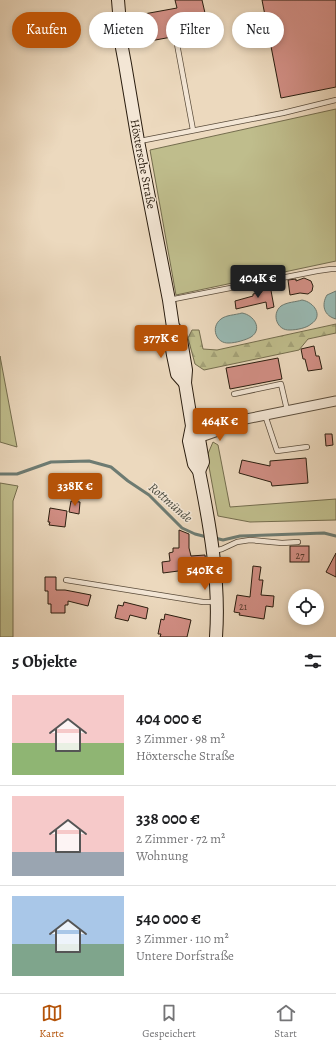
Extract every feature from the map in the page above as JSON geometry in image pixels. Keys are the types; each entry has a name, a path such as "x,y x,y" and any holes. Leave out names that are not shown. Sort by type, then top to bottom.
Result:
{"street":[{"name":"Höxtersche Straße","path":"118,0 122,48 138,141 169,300 173,327 170,337 173,355 177,374 184,384 192,423"},
{"path":"192,423 215,419 231,422 336,401"},
{"path":"198,438 218,432 231,422"},
{"path":"192,423 198,433 203,462 199,471"},
{"path":"192,423 189,441 194,464 199,471 213,547 216,637"}],"lane":[{"path":"178,48 193,130"},
{"path":"138,141 283,113 336,100"},
{"path":"169,300 317,271 331,269 336,270"},
{"path":"234,394 281,384 287,410"},
{"path":"265,415 277,451 307,447"},
{"path":"213,547 222,549 237,542 250,540 282,543 298,542"},
{"path":"66,580 203,602 216,602"}],"green space":[{"path":"336,109 336,261 176,295 150,150"},
{"path":"336,324 336,333 308,339 299,350 204,370 195,364 188,338 192,330 199,330 203,349 217,350"},
{"path":"0,356 17,447 0,442"},
{"path":"213,442 218,445 230,507 336,499 336,520 250,522 218,516 207,456"},
{"path":"0,483 18,486 13,501 13,637 0,637"}],"water":[{"path":"336,291 336,319 332,318 326,313 324,303 327,295"},
{"path":"302,300 314,306 317,313 315,321 307,327 285,330 277,321 276,313 278,309 286,304"},
{"path":"242,313 250,316 256,323 257,326 255,334 249,338 237,342 224,343 221,341 215,330 218,322 225,317"}],"building":[{"path":"175,0 202,0 205,12 166,12 166,38 158,40 158,12 155,12 177,8"},
{"path":"262,0 336,0 336,87 281,98 271,48 284,48 284,12 264,12"},
{"path":"304,278 311,281 313,286 312,291 308,294 300,293 290,295 288,280 296,279 296,281"},
{"path":"270,285 274,307 267,309 266,302 236,309 235,301 262,292 261,287"},
{"path":"314,346 316,356 319,356 322,369 308,371 301,349"},
{"path":"278,358 282,379 230,389 226,368"},
{"path":"325,434 332,434 333,445 326,446"},
{"path":"306,458 308,483 272,486 271,482 239,473 242,460 270,466 270,461"},
{"path":"71,501 80,502 79,514 69,512"},
{"path":"50,508 67,511 65,527 49,525"},
{"path":"179,530 189,534 189,548 191,556 205,555 207,572 187,574 186,570 163,573 162,562 170,561 169,553 173,552 173,548 179,548"},
{"path":"290,546 309,546 309,562 290,562"},
{"path":"336,553 336,577 326,572"},
{"path":"253,566 261,567 259,580 263,580 261,595 274,596 273,607 266,606 264,619 239,615 240,613 234,612 237,595 250,597"},
{"path":"45,577 56,577 56,590 65,590 91,595 88,606 68,601 68,605 65,605 65,613 51,613 51,604 48,604 48,591 45,591"},
{"path":"124,602 148,608 146,619 130,615 128,621 115,618 118,605 123,606"},
{"path":"165,614 191,620 187,637 160,637 161,634 158,634 161,619 164,620"}],"waterway":[{"name":"Rottmünde","path":"0,474 17,474 51,462 89,461 111,467 149,495 182,528 195,534 207,537"},
{"name":"Rottmünde","path":"215,538 223,540 240,536 324,533 336,536"}]}
